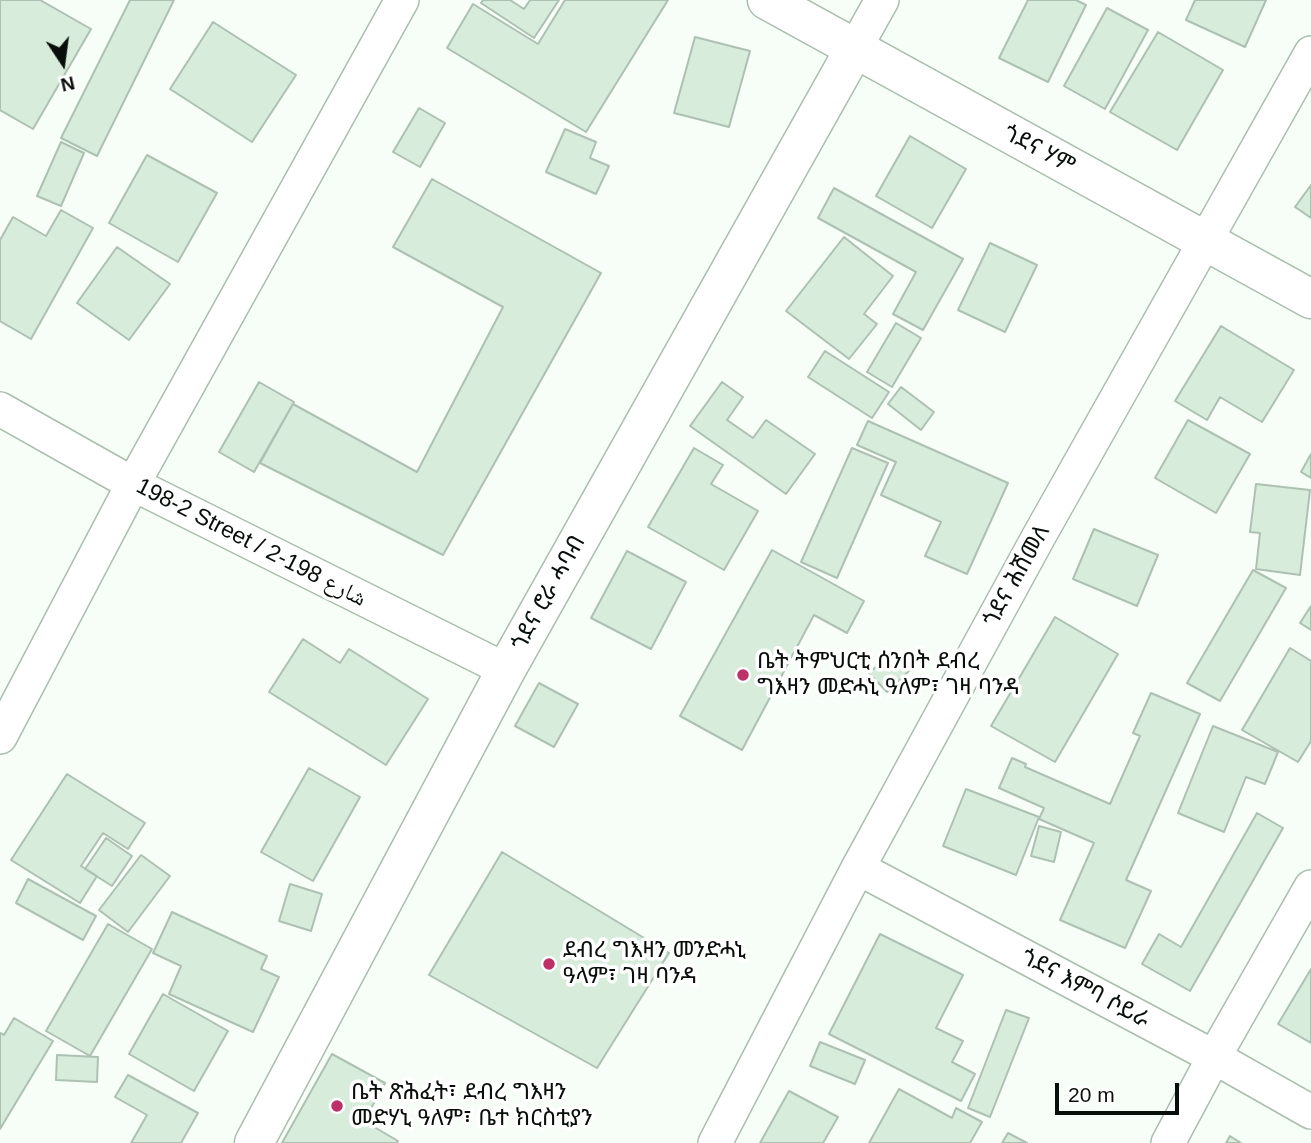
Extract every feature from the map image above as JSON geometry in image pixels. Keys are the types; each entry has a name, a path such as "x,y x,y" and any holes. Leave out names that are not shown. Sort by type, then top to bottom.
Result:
{"street":[{"path":"0,737 133,484 402,0"},
{"name":"ጎደና ሃም","path":"766,0 1311,299"},
{"path":"854,50 882,0"},
{"name":"ጎደና ሮራ ሓባብ","path":"254,1143 506,670 854,50"},
{"name":"ጎደና ሕሽመለ","path":"715,1143 858,868 1039,536 1311,53"},
{"name":"198-2 Street / شارع 198-2","path":"0,409 133,484 506,670"},
{"name":"ጎደና እምባ ሶይራ","path":"858,868 1311,1112"},
{"path":"1168,1143 1213,1057 1311,887"}],"building":[{"path":"0,0 40,0 91,29 33,129 0,110"},
{"path":"130,0 174,0 97,156 61,138"},
{"path":"483,0 510,0 524,9 530,0 559,0 534,38 481,3"},
{"path":"565,0 668,0 586,132 447,48 473,4 538,44"},
{"path":"1028,0 1076,0 1086,5 1048,82 999,58"},
{"path":"1195,0 1266,0 1245,47 1186,20"},
{"path":"1107,8 1148,30 1105,109 1064,86"},
{"path":"213,22 296,75 252,142 170,89"},
{"path":"1158,32 1223,70 1177,150 1110,112"},
{"path":"695,37 750,51 729,127 674,113"},
{"path":"419,108 445,123 420,167 393,152"},
{"path":"565,129 596,142 590,158 609,166 596,194 546,172"},
{"path":"910,136 966,169 932,228 876,196"},
{"path":"61,142 84,153 61,206 37,196"},
{"path":"147,155 217,193 178,262 109,223"},
{"path":"432,179 601,273 443,555 260,463 293,404 417,472 503,307 393,247"},
{"path":"1311,185 1311,218 1295,207"},
{"path":"834,188 963,259 923,330 893,314 916,272 818,218"},
{"path":"61,210 93,228 31,339 0,321 0,240 13,217 46,236"},
{"path":"844,237 893,276 864,314 877,324 849,359 786,311"},
{"path":"990,243 1037,265 1005,332 958,310"},
{"path":"117,247 170,284 129,340 77,303"},
{"path":"896,323 921,338 892,387 867,372"},
{"path":"1221,326 1294,370 1262,422 1220,397 1207,420 1175,401"},
{"path":"825,351 889,392 872,418 808,377"},
{"path":"259,382 294,402 254,472 219,452"},
{"path":"722,382 743,397 727,420 753,438 766,420 815,454 786,494 690,426"},
{"path":"901,387 934,412 921,430 888,404"},
{"path":"1188,420 1250,454 1216,513 1155,478"},
{"path":"868,421 1008,483 967,574 925,556 941,522 881,495 896,462 857,445"},
{"path":"694,448 723,465 711,484 758,511 724,570 648,527"},
{"path":"852,448 888,463 837,578 801,562"},
{"path":"1311,454 1311,478 1301,472"},
{"path":"1256,484 1310,490 1300,575 1256,569 1260,533 1250,532"},
{"path":"1094,529 1158,555 1137,606 1073,579"},
{"name":"ቤት ትምህርቲ ሰንበት ደብረ ግእዛን መድሓኒ ዓለም፣ ገዛ ባንዳ","path":"772,550 864,601 847,633 814,615 742,750 680,716"},
{"path":"627,551 686,582 651,649 591,618"},
{"path":"1253,570 1286,588 1220,701 1187,683"},
{"path":"1311,606 1311,630 1300,623"},
{"path":"1055,617 1118,654 1055,762 991,726"},
{"path":"303,639 340,663 349,649 428,699 386,765 269,692"},
{"path":"1290,648 1311,661 1311,741 1298,762 1242,730"},
{"path":"895,650 912,668 887,692 869,673"},
{"path":"539,683 578,704 554,747 515,726"},
{"path":"1151,693 1200,714 1126,880 1151,891 1125,948 1060,920 1094,843 1039,819 1044,808 999,788 1012,758 1026,764 1025,767 1110,804 1140,736 1133,733"},
{"path":"1213,726 1278,752 1265,784 1246,777 1224,832 1178,813"},
{"path":"309,768 360,797 313,881 261,852"},
{"path":"67,774 145,823 128,849 103,833 81,866 97,876 80,903 11,860"},
{"path":"966,789 1039,817 1016,875 943,846"},
{"path":"1257,813 1283,828 1190,991 1142,964 1159,934 1181,947"},
{"path":"1039,826 1061,832 1054,862 1031,856"},
{"path":"106,838 132,856 112,886 85,869"},
{"name":"ደብረ ግእዛን መንድሓኒ ዓላም፣ ገዛ ባንዳ","path":"502,852 669,953 597,1068 429,975"},
{"path":"141,855 170,876 128,932 99,910"},
{"path":"28,879 96,916 83,940 16,903"},
{"path":"290,884 322,894 311,931 279,921"},
{"path":"172,912 267,956 261,969 279,977 253,1032 169,994 181,966 153,953"},
{"path":"108,924 152,949 90,1056 46,1031"},
{"path":"880,934 963,975 936,1028 963,1041 952,1062 975,1074 961,1101 829,1034"},
{"path":"1311,969 1311,1043 1278,1024"},
{"path":"163,994 228,1031 194,1091 129,1054"},
{"path":"1006,1010 1029,1018 990,1117 968,1108"},
{"path":"14,1018 53,1041 0,1129 0,1033 4,1035"},
{"path":"820,1042 865,1060 855,1084 810,1066"},
{"name":"ቤት ጽሕፈት፣ ደብረ ግእዛን መድሃኒ ዓለም፣ ቤተ ክርስቲያን","path":"332,1054 385,1083 364,1121 398,1141 397,1143 282,1143"},
{"path":"57,1055 98,1057 97,1082 56,1080"},
{"path":"128,1075 198,1113 181,1143 131,1143 147,1115 115,1097"},
{"path":"899,1089 952,1118 956,1108 982,1122 970,1143 869,1143"},
{"path":"789,1091 838,1117 823,1143 760,1143"},
{"path":"1008,1133 1027,1143 1002,1143"},
{"path":"1230,1136 1241,1143 1226,1143"}],"place":[{"name":"ቤት ትምህርቲ ሰንበት ደብረ ግእዛን መድሓኒ ዓለም፣ ገዛ ባንዳ","path":"743,675"},
{"name":"ደብረ ግእዛን መንድሓኒ ዓላም፣ ገዛ ባንዳ","path":"549,964"},
{"name":"ቤት ጽሕፈት፣ ደብረ ግእዛን መድሃኒ ዓለም፣ ቤተ ክርስቲያን","path":"337,1106"}]}
